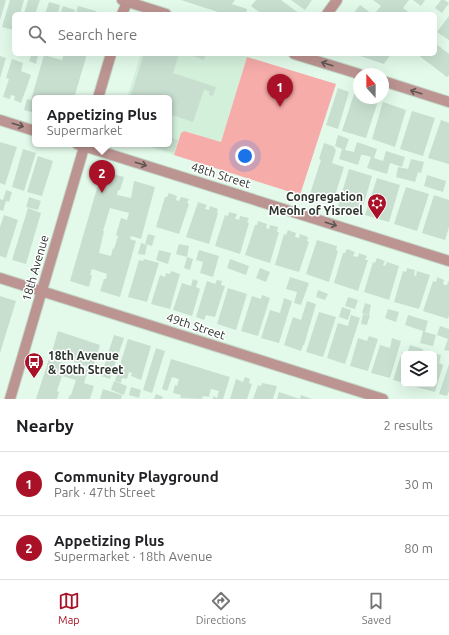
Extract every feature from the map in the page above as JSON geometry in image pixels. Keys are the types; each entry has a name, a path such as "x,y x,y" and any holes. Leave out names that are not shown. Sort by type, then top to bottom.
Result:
{"street":[{"path":"328,12 337,0"},
{"path":"123,12 126,1 160,12"},
{"path":"99,95 110,56"},
{"path":"302,56 353,72"},
{"path":"389,83 449,102"},
{"path":"0,120 32,130"},
{"name":"18th Avenue","path":"10,399 42,291 81,147"},
{"name":"48th Street","path":"88,147 449,261"},
{"name":"49th Street","path":"0,278 383,399"}],"shaded area":[{"path":"140,56 247,57 221,142 184,131 181,133 174,155 149,147 172,147 172,95 128,95"},
{"path":"247,57 336,84 300,195 174,155 181,133 184,131 221,142"}],"building":[{"path":"0,0 6,0 0,20"},
{"path":"10,0 24,0 21,12 12,12 12,30 2,27"},
{"path":"28,0 40,0 36,12 25,12"},
{"path":"181,0 235,0 232,4 247,9 246,12 218,12"},
{"path":"256,0 281,0 297,12 259,12 251,6"},
{"path":"291,0 312,0 305,10"},
{"path":"373,0 409,0 403,8 408,12 376,12 381,6"},
{"path":"413,0 425,0 421,6"},
{"path":"441,0 449,3 442,13 435,8"},
{"path":"49,2 60,5 58,12 46,12"},
{"path":"360,5 369,12 355,12"},
{"path":"63,6 75,10 74,12 61,12"},
{"path":"78,6 96,12 76,12"},
{"path":"449,16 449,40 437,32"},
{"path":"437,45 449,54 449,75 447,77 420,56 437,56"},
{"path":"0,56 6,58 0,78"},
{"path":"31,56 38,56 36,64 29,61"},
{"path":"44,56 62,60 63,56 86,56 75,95 32,95"},
{"path":"143,56 178,56 173,73 216,87 213,96 209,95 209,91 204,90 193,122 172,115 172,95 131,95"},
{"path":"193,56 205,56 204,60"},
{"path":"360,56 390,56 384,64"},
{"path":"12,59 23,63 21,71 31,75 21,103 14,100 15,96 11,95 10,99 3,97 9,79 6,78"},
{"path":"338,88 349,92 338,129 326,125"},
{"path":"32,97 32,112 24,110 27,99 31,100"},
{"path":"353,97 353,104 377,104 366,138 342,131"},
{"path":"382,104 389,104 406,110 395,147 372,139"},
{"path":"412,111 435,118 423,156 400,149"},
{"path":"441,120 449,123 449,164 428,158"},
{"path":"338,135 349,139 345,150 354,152 357,142 377,149 374,158 383,161 386,151 405,157 402,167 390,163 387,174 367,168 371,157 361,155 358,165 339,159 342,149 335,146"},
{"path":"172,138 178,140 174,153 155,147 172,147"},
{"path":"0,142 17,147 5,185 0,183"},
{"path":"324,143 333,146 336,150 332,163 344,167 332,205 309,197 321,160 319,159"},
{"path":"23,149 36,153 24,191 12,187"},
{"path":"38,156 53,161 42,196 27,192"},
{"path":"411,159 424,162 421,173 418,172 415,182 396,177 398,167 408,169"},
{"path":"349,169 372,176 361,213 338,206"},
{"path":"102,171 124,177 117,195 131,198 134,181 155,187 141,239 131,236 130,239 136,241 120,297 100,291 107,274 92,269 89,287 70,281","holes":["110,208 129,213 127,220 121,218 116,235 118,236 111,256 99,253 103,231"]},
{"path":"427,175 446,181 443,192 424,186"},
{"path":"377,178 400,185 389,222 365,215"},
{"path":"406,187 429,194 417,231 394,224"},
{"path":"6,190 12,192 9,202 6,201 3,211 0,210 0,199 3,200"},
{"path":"169,193 177,196 176,200 179,201 181,197 189,199 187,203 189,204 179,234 156,227 165,197 167,197"},
{"path":"434,195 449,200 449,227 445,240 422,233"},
{"path":"29,197 41,201 38,210 26,207"},
{"path":"198,202 207,205 205,209 209,210 210,206 218,209 209,244 186,237"},
{"path":"28,208 41,213 26,264 12,260"},
{"path":"229,212 237,214 235,219 239,220 240,216 249,218 247,222 249,223 240,254 215,246 225,215 228,216"},
{"path":"4,215 18,220 6,258 0,256 0,227"},
{"path":"258,221 267,224 266,228 269,229 270,225 278,227 277,232 279,232 270,263 245,255 255,225 257,225"},
{"path":"288,230 296,233 295,237 299,238 300,234 308,237 307,241 309,242 299,272 275,265 284,234 286,235"},
{"path":"148,234 155,236 152,246 145,244"},
{"path":"317,240 337,246 336,250 338,251 329,282 306,274"},
{"path":"141,243 147,245 145,255 138,254"},
{"path":"179,244 189,246 187,257 176,254"},
{"path":"347,249 355,252 353,256 358,257 359,253 367,256 365,260 368,260 358,291 334,283 343,253 345,253"},
{"path":"159,250 171,253 168,264 156,260"},
{"path":"199,250 219,256 213,277 200,273 203,262 196,260"},
{"path":"187,257 193,259 190,270 184,268"},
{"path":"377,258 385,261 383,265 385,266 387,262 399,266 389,300 364,292 373,262 375,263"},
{"path":"144,259 159,263 147,302 128,297 139,260 143,261"},
{"path":"230,259 249,266 246,275 227,268"},
{"path":"260,268 270,272 266,282 256,278"},
{"path":"407,268 415,270 414,275 416,276 417,271 430,275 419,309 394,302 403,271 406,272"},
{"path":"171,271 180,274 170,309 151,304 160,275 165,277 166,273 170,274"},
{"path":"290,277 309,283 301,305 294,303 297,292 286,289"},
{"path":"437,277 444,280 443,284 445,285 447,285 449,280 448,319 423,311 433,281 436,282"},
{"path":"193,279 198,281 196,287 200,289 192,316 173,310 182,283 191,286"},
{"path":"217,280 222,281 221,285 225,286 215,317 206,315 204,320 196,317 207,281 215,284"},
{"path":"228,288 247,294 236,330 217,324"},
{"path":"318,290 328,294 325,300 316,297"},
{"path":"262,295 270,298 258,336 241,331 252,296 261,299"},
{"path":"0,296 16,301 0,353"},
{"path":"348,297 358,300 355,309 345,306"},
{"path":"284,298 292,301 279,343 261,338 270,310 280,313"},
{"path":"307,301 316,304 301,351 284,345 293,317 301,320"},
{"path":"365,303 371,305 369,315 362,313"},
{"path":"342,307 351,310 348,320 339,317"},
{"path":"388,309 399,312 396,322 385,318"},
{"path":"319,312 336,317 323,357 306,352"},
{"path":"363,314 370,315 367,325 361,324"},
{"path":"351,315 360,318 345,364 327,358 338,323 348,326"},
{"path":"408,315 428,321 425,332 436,335 433,346 420,343 423,331 405,325"},
{"path":"440,326 449,329 449,351 444,350 448,339 437,335"},
{"path":"58,331 100,345 93,368 51,355"},
{"path":"114,335 124,338 110,379 101,376"},
{"path":"369,336 378,339 368,371 350,366 358,338 367,341"},
{"path":"392,338 401,341 390,378 371,373 380,345 390,348"},
{"path":"128,339 151,346 141,380 131,376 132,373 129,372 127,379 122,378 121,383 115,381"},
{"path":"410,345 423,349 423,351 408,351"},
{"path":"156,348 165,351 152,393 143,390"},
{"path":"437,354 441,355 439,363 443,365 437,385"},
{"path":"401,355 401,382 393,380"},
{"path":"49,359 88,370 84,383 94,386 90,399 68,399 71,395 76,380 62,376 57,391 59,392 57,399 36,399"},
{"path":"171,359 230,377 223,399 213,399 213,396 217,398 219,391 211,389 209,397 203,396 202,399 180,398 181,395 173,393 175,385 177,386 179,379 172,377 167,391 162,389"},
{"path":"449,364 449,391 447,396 439,394"},
{"path":"245,377 250,379 249,383 252,384 247,399 230,399 236,379 243,382"},
{"path":"114,381 127,386 124,395 111,390"},
{"path":"262,383 277,386 273,399 253,399 258,385 261,386"},
{"path":"131,387 141,390 139,398 129,395"},
{"path":"416,387 436,387 435,392"},
{"path":"103,389 122,395 121,399 100,399"},
{"path":"279,392 300,399 277,399"},
{"path":"156,394 163,397 162,399 154,399"},
{"path":"301,395 312,399 300,399"}],"place":[{"name":"Community Playground","path":"280,107"},
{"name":"Appetizing Plus","path":"102,193"},
{"name":"Congregation Meohr of Yisroel","path":"377,220"},
{"name":"18th Avenue & 50th Street","path":"34,379"}]}
